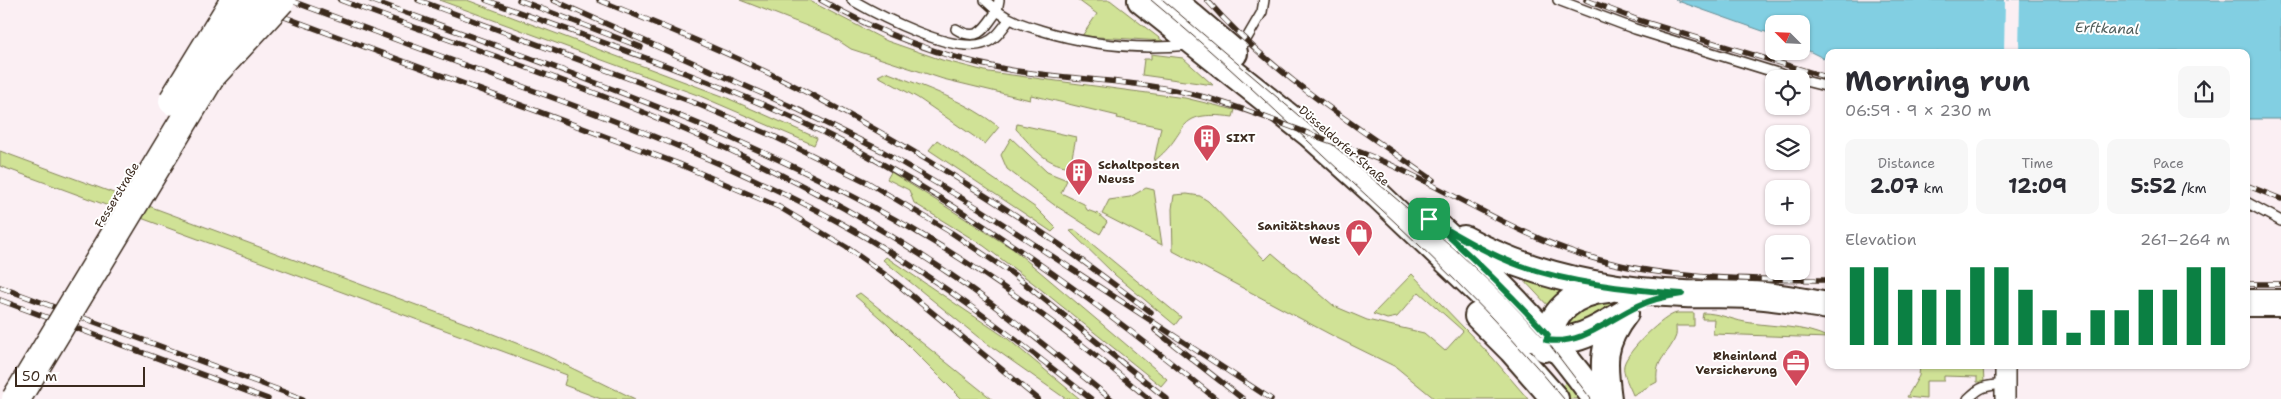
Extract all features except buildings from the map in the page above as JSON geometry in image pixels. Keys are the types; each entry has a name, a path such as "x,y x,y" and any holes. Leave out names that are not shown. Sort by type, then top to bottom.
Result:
{"main road":[{"name":"Fesserstraße","path":"0,389 235,0"},
{"name":"Fesserstraße","path":"16,399 257,0"},
{"name":"Fesserstraße","path":"211,76 281,0"},
{"name":"Düsseldorfer Straße","path":"1141,0 1310,134 1431,244 1526,336 1572,340 1650,301 1682,294"},
{"name":"Düsseldorfer Straße","path":"1179,5 1456,242 1512,295 1596,399"},
{"name":"Düsseldorfer Straße","path":"1197,45 1278,125 1438,275 1512,350 1552,395"},
{"path":"1429,219 1479,247 1520,265 1562,278 1615,288 1682,294 1765,296 1825,305"},
{"path":"1552,395 1544,364 1554,318 1575,298 1590,290 1615,288"},
{"path":"2250,303 2281,303"},
{"path":"1608,399 1604,376 1605,355 1611,335 1625,313"}],"street":[{"path":"2005,369 2005,392"}],"lane":[{"path":"852,0 881,16 915,31 974,46 986,43 996,37 1009,20"},
{"path":"985,0 1009,20 1086,43 1143,48 1197,45"},
{"path":"956,29 970,35 978,34 985,29 997,11 999,0"},
{"path":"1237,55 1262,12 1264,0"},
{"path":"1558,0 1635,29 1768,70"},
{"path":"1810,82 1825,86"},
{"path":"2250,204 2281,222"},
{"path":"1968,399 1979,388 1984,386 2005,392"}],"green space":[{"path":"439,0 467,0 725,97 817,138 814,145 700,96"},
{"path":"740,0 808,0 887,41 942,60 989,72 1185,98 1235,110 1233,117 1214,115 1191,120 1184,126 1166,151 1154,161 1161,127 1117,118 1118,116 1031,95 1030,100 943,79 851,49 830,35"},
{"path":"1078,0 1110,0 1163,41 1082,36 1097,14"},
{"path":"1151,54 1183,58 1213,85 1142,75 1144,59 1151,59"},
{"path":"886,72 959,102 999,127 985,144 918,98 878,76"},
{"path":"1017,124 1076,137 1070,167 1053,162 1040,154 1016,129"},
{"path":"1011,138 1047,172 1067,180 1061,193 1084,204 1087,210 1098,214 1107,222 1100,234 1053,204 1007,169 1001,155"},
{"path":"937,140 1036,208 1056,228 1052,232 929,150"},
{"path":"0,151 465,323 539,352 635,399 601,399 564,385 567,375 0,166"},
{"path":"891,172 1013,249 1167,379 1161,386 984,246 914,203 909,190 887,179"},
{"path":"1146,188 1154,190 1162,245 1102,214 1109,200 1130,197"},
{"path":"1174,195 1200,196 1208,201 1265,260 1272,253 1334,306 1367,320 1424,333 1445,351 1463,331 1419,292 1397,317 1387,319 1373,314 1412,274 1492,357 1528,399 1435,399 1396,367 1173,251 1172,209"},
{"path":"1075,230 1181,317 1175,325 1115,275 1070,231"},
{"path":"886,257 1008,339 1080,399 1066,399 978,337 883,260"},
{"path":"1520,276 1570,290 1551,309"},
{"path":"860,293 992,399 962,399 887,324 855,296"},
{"path":"1593,299 1630,299 1573,334 1565,324 1577,309"},
{"path":"1694,313 1694,326 1676,326 1676,337 1660,362 1657,382 1633,395 1624,372 1624,365 1627,359 1639,343 1655,327 1671,315"},
{"path":"1703,313 1708,313 1745,322 1809,331 1825,338 1713,334 1714,319 1702,319"},
{"path":"1920,369 1983,369 1984,382 1977,382 1977,377 1944,376 1944,381 1926,381 1926,399 1907,397 1919,376"},
{"path":"1570,378 1585,399 1569,399 1561,387"}],"water":[{"name":"Erftkanal","path":"1675,0 2281,0 2281,119 2250,119 2250,49 1825,49 1825,59 1810,52 1810,15 1765,15 1765,32"}],"pier":[{"path":"2005,0 2020,0 2019,49 2004,49"}],"tram line":[{"path":"1151,0 1246,84 1427,253 1484,309 1564,399"},
{"path":"1163,0 1454,248 1509,300 1546,340 1591,399"}],"railway":[{"path":"239,0 679,164 779,207 846,247 890,278 1038,399"},
{"path":"289,0 571,104 686,149 798,201 869,239 935,281 999,327 1091,399"},
{"path":"340,0 603,96 706,139 813,191 895,238 973,290 1111,399"},
{"path":"371,0 646,102 781,161 847,193 912,229 1004,288 1093,353 1149,399"},
{"path":"418,0 695,103 773,136 867,182 952,233 1013,274 1167,399"},
{"path":"486,0 636,54 735,93 784,114 879,162 968,215 1053,273 1216,399"},
{"path":"519,0 641,47"},
{"path":"553,0 799,110 882,151 980,209 1271,399"},
{"path":"599,0 706,44 758,68 874,129 1029,224 1071,252 1151,312"},
{"path":"821,0 887,33 957,58 1030,73 1130,83 1180,91 1231,105 1379,160 1413,175 1512,226 1586,256 1616,264 1676,274 1737,279 1825,280"},
{"path":"1207,0 1258,51 1286,75 1314,97 1433,180"},
{"path":"1586,0 1638,20 1825,77"},
{"path":"2250,187 2281,199"},
{"path":"2250,284 2281,284"},
{"path":"0,287 303,399"},
{"path":"0,300 268,399"},
{"path":"1155,330 1243,399"}],"place":[{"name":"SIXT","path":"1207,162"},
{"name":"Schaltposten Neuss","path":"1079,196"},
{"name":"Sanitätshaus West","path":"1359,257"},
{"name":"Rheinland Versicherung","path":"1796,387"}],"route":[{"path":"1429,219 1479,247 1520,265 1562,278 1615,288 1682,294 1636,306 1595,330 1572,340 1553,342 1546,340 1548,335 1512,295 1429,219"}]}
